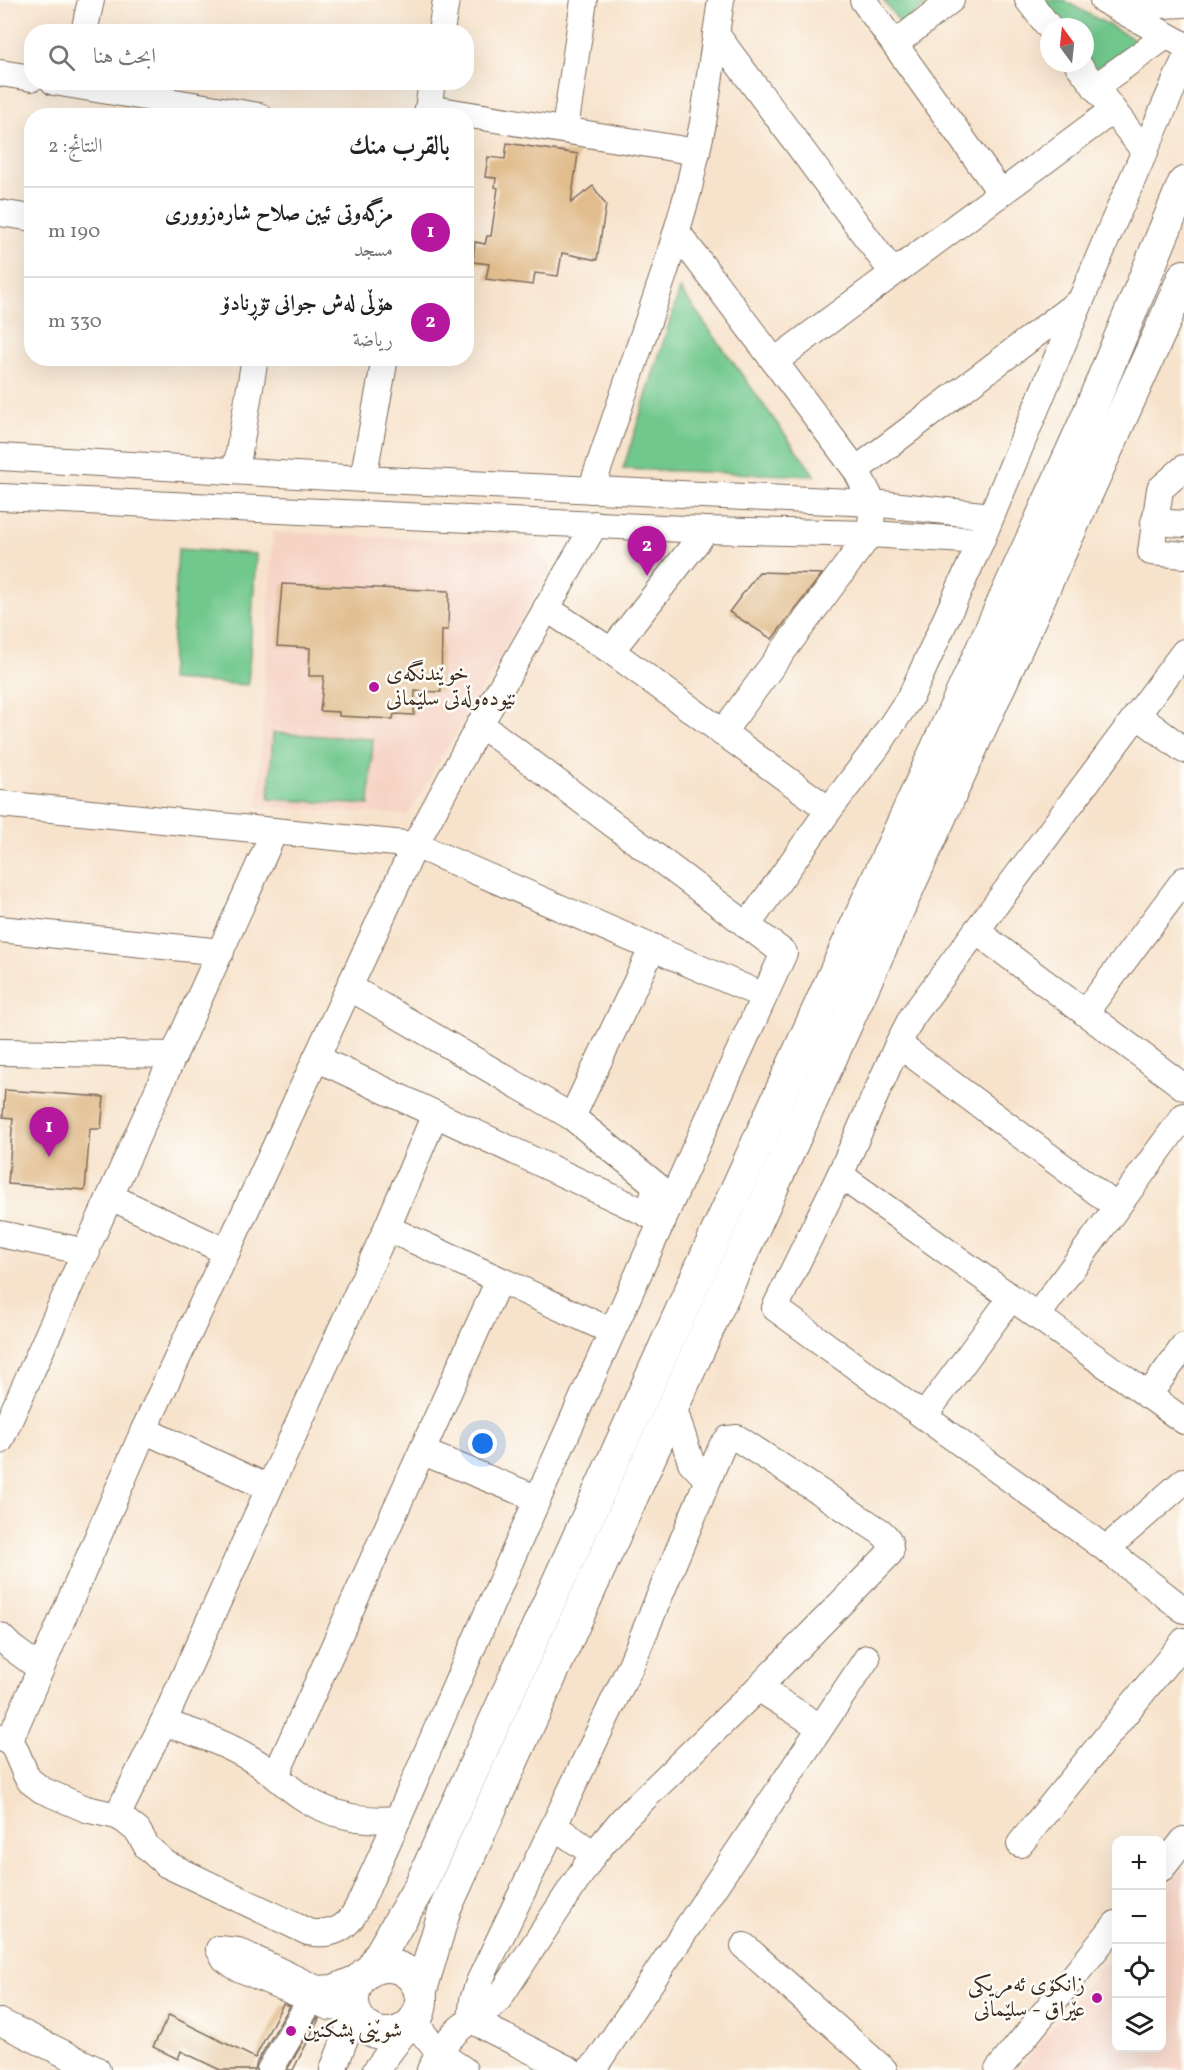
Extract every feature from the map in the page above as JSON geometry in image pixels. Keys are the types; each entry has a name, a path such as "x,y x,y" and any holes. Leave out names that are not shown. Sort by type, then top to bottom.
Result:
{"main road":[{"path":"367,1973 390,1966 400,1968 416,1981 422,2002 420,2012 409,2026 397,2034 380,2034 364,2026 354,2010 354,1992 420,1886 1086,420 1184,183"},
{"path":"420,1990 445,1909 1184,276"}],"street":[{"path":"86,24 91,0"},
{"path":"565,129 584,0"},
{"path":"591,490 677,232 697,152 722,0"},
{"path":"863,0 1000,193"},
{"path":"895,44 951,0"},
{"path":"1028,0 1042,18"},
{"path":"441,1 441,24"},
{"path":"1109,4 1184,4"},
{"path":"1109,4 1175,41"},
{"path":"716,34 893,273"},
{"path":"1095,87 1175,41"},
{"path":"747,926 829,810 877,747 912,694 981,541 1081,300 1184,62"},
{"path":"1084,72 1145,152"},
{"path":"0,73 24,77"},
{"path":"103,90 211,108"},
{"path":"429,108 431,90"},
{"path":"775,361 1113,110"},
{"path":"474,118 565,129 697,152"},
{"path":"0,213 24,217"},
{"path":"677,232 856,470 873,503 870,534 722,733"},
{"path":"856,470 1081,300"},
{"path":"236,470 254,366"},
{"path":"363,479 384,366"},
{"path":"0,457 363,479 873,503 991,516"},
{"path":"1184,468 1160,489 1151,552 1184,555"},
{"path":"487,521 490,484"},
{"path":"0,497 487,521 870,534 981,541"},
{"path":"1154,522 1184,524"},
{"path":"480,724 784,953 656,1218 611,1331 536,1498 398,1820 350,1920 334,1931 316,1934 301,1930 166,1864 147,1847 131,1824 117,1816 75,1805 35,1786 26,1775 18,1753 5,1740 40,1669 144,1430 415,845 480,724 595,524"},
{"path":"611,651 706,530"},
{"path":"546,608 611,651 829,810"},
{"path":"1184,652 912,1017 840,1175 775,1308 1106,1549 1184,1610"},
{"path":"1137,715 1184,750"},
{"path":"0,804 415,845 764,996"},
{"path":"0,1441 87,1252 274,831"},
{"path":"1085,1013 1184,880"},
{"path":"0,929 221,952"},
{"path":"976,931 1184,1087"},
{"path":"572,1117 653,947"},
{"path":"349,987 572,1117 656,1185 656,1218"},
{"path":"898,1044 1117,1207"},
{"path":"0,1052 174,1055"},
{"path":"316,1058 656,1218"},
{"path":"117,1816 163,1723 270,1488 387,1228 435,1114"},
{"path":"1036,1316 1184,1116"},
{"path":"840,1175 1184,1422"},
{"path":"111,1197 227,1252"},
{"path":"387,1228 611,1331"},
{"path":"0,1234 87,1252"},
{"path":"276,1775 499,1280"},
{"path":"924,1416 1011,1298"},
{"path":"1148,1396 1184,1346"},
{"path":"673,1406 691,1462 707,1479"},
{"path":"144,1430 270,1488"},
{"path":"434,2061 453,2034 486,2012 498,2000 594,1854 623,1819 758,1688 890,1553 891,1545 881,1532 737,1438 724,1442 707,1479 630,1667 480,1982 473,2000 471,2020"},
{"path":"423,1452 536,1498"},
{"path":"1106,1549 1184,1480"},
{"path":"0,1636 10,1647 40,1669"},
{"path":"1020,1844 1184,1641"},
{"path":"589,2070 597,2063 867,1658"},
{"path":"758,1688 820,1727"},
{"path":"163,1723 219,1742 255,1761 302,1797 332,1812 364,1820 398,1820"},
{"path":"554,1826 594,1854"},
{"path":"1166,1862 1184,1840"},
{"path":"998,2070 1112,1929"},
{"path":"744,1946 885,2070"},
{"path":"270,2070 314,1994 367,1973"},
{"path":"314,1994 329,2007 354,2010 333,2070"},
{"path":"471,2020 570,2070"},
{"path":"0,2022 97,2070"},
{"path":"376,2070 409,2026 434,2061 464,2070"}],"shaded area":[{"name":"خوێندنگەی نێوده‌وڵه‌تی سلێمانی","path":"273,532 538,545 552,568 408,815 258,806"},
{"name":"زانکۆی ئەمریکی عێراق - سلێمانی","path":"1184,1866 1184,2070 1018,2070 1112,1954 1112,2052 1166,2052 1166,1888"}],"green space":[{"path":"883,0 932,0 901,24"},
{"path":"1043,0 1063,0 1136,40 1094,70 1094,18 1056,18"},
{"path":"680,289 815,476 623,469"},
{"path":"178,549 256,554 248,685 170,680"},
{"path":"273,733 373,739 369,805 269,799"}],"building":[{"path":"507,143 578,154 571,203 593,186 606,205 597,260 562,253 558,276 535,273 533,285 486,279 489,264 474,262 474,252 475,242 485,244 487,236 491,236 498,188 495,187 496,178 485,177 488,157 505,159"},
{"path":"759,572 822,574 772,639 729,612"},
{"path":"282,584 449,591 448,630 442,630 441,692 415,691 414,715 394,714 393,719 339,716 339,712 320,711 324,676 309,676 310,648 277,646"},
{"path":"5,1090 104,1097 101,1129 90,1129 85,1190 8,1184 13,1118 3,1117"},
{"path":"283,2004 290,2006 257,2062 255,2070 220,2070 181,2051 178,2059 153,2047 169,2015 255,2058"},
{"path":"317,2018 319,2019 293,2070 287,2070"}],"place":[{"name":"ھۆڵی لەش جوانی تۆڕنادۆ","path":"647,576"},
{"name":"خوێندنگەی نێوده‌وڵه‌تی سلێمانی","path":"374,687"},
{"name":"مزگەوتی ئیبن صلاح شارەزووری","path":"49,1157"},
{"name":"زانکۆی ئەمریکی عێراق - سلێمانی","path":"1097,1998"},
{"name":"شوێنی پشکنین","path":"291,2031"}]}
